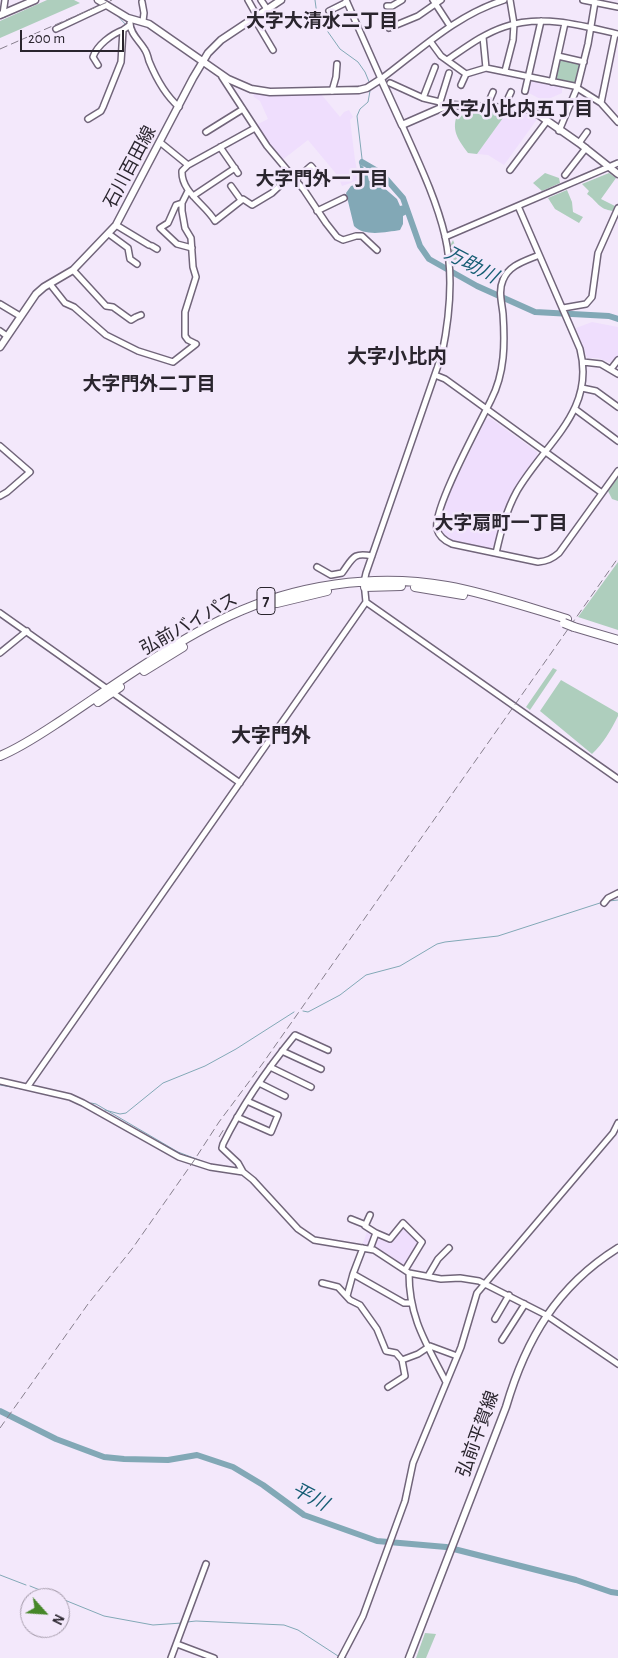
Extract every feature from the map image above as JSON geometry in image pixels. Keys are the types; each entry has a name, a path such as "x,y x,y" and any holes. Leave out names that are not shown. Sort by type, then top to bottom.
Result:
{"highway":[{"name":"弘前バイパス","path":"0,761 43,738 179,643 229,616 262,603 311,588 364,584 443,591 472,596 618,635"},
{"name":"弘前バイパス","path":"576,624 618,640"},
{"name":"弘前バイパス","path":"0,756 44,732 110,691"}],"main road":[{"path":"98,0 131,22 143,21 221,74 244,87 270,92 332,91 367,88 380,79 402,125 441,105 458,104 527,109 579,143 618,174"},
{"name":"石川百田線","path":"0,346 36,294 73,270 116,225 203,61 222,40 270,5 281,0"},
{"path":"2,15 30,1"},
{"name":"弘前平賀線","path":"409,1658 423,1626 506,1407 521,1361 546,1315 576,1280 618,1248"}],"street":[{"path":"2,15 5,0"},
{"path":"248,0 273,50"},
{"path":"261,0 270,5"},
{"path":"387,6 392,6 402,0"},
{"path":"389,28 418,16 434,2 441,0"},
{"path":"329,11 347,1 380,79 450,26 475,11 504,0"},
{"path":"505,71 513,40 514,24 510,0"},
{"path":"583,0 611,3 618,7"},
{"path":"142,2 143,21"},
{"path":"434,2 450,26"},
{"path":"560,131 578,88 595,2"},
{"path":"56,29 107,5"},
{"path":"526,91 541,21"},
{"path":"447,60 482,37 502,27 514,24 541,21 565,23 616,34 601,103"},
{"path":"98,65 92,57 94,52 113,33 123,30 131,22 139,43 146,51 164,91 169,99 179,107"},
{"path":"552,82 565,23"},
{"path":"88,120 101,110 115,79 121,62 123,30"},
{"path":"482,37 486,68"},
{"path":"430,42 441,56 466,74"},
{"path":"558,56 584,62"},
{"path":"332,91 337,64"},
{"path":"423,98 435,67"},
{"path":"461,85 466,74 486,68 529,76 578,88 601,103 618,122"},
{"path":"390,83 441,105 449,73"},
{"path":"221,74 255,128 276,157 294,177 337,237 347,240 356,236 362,236 377,250"},
{"path":"487,106 493,92"},
{"path":"504,107 511,92"},
{"path":"206,132 243,109"},
{"path":"509,160 512,167 547,121"},
{"path":"28,1086 366,602 364,584 372,556 442,354 448,326 450,271 445,237 430,189 402,125"},
{"path":"255,128 220,146 188,165 182,171 182,177 190,193 208,210 215,221 240,200 246,200 252,205 311,166 323,180"},
{"path":"579,143 587,132"},
{"path":"160,143 188,165"},
{"path":"192,248 177,244 160,228 168,223 176,205 182,203 190,193 237,171 220,146"},
{"path":"565,175 586,148"},
{"path":"445,237 618,163"},
{"path":"231,186 240,200"},
{"path":"318,211 344,198"},
{"path":"50,284 65,303 74,307 106,335 138,351 173,362 196,344 185,336 184,312 196,277 191,238 185,228 182,203"},
{"path":"496,553 508,509 518,490 575,409 582,388 583,362 580,349 518,206"},
{"path":"563,310 586,304 592,297 598,253 618,208"},
{"path":"116,225 153,247"},
{"path":"109,234 128,248 130,259 137,264"},
{"path":"539,254 515,265 503,279 501,301 504,344 498,383 454,474 436,525 441,537 452,544 538,562 552,558 561,550 618,471"},
{"path":"73,270 106,306 113,307 131,320 141,315"},
{"path":"0,304 20,316"},
{"path":"0,331 7,336"},
{"path":"611,369 618,360"},
{"path":"583,362 596,362 618,374"},
{"path":"435,375 445,379 602,493"},
{"path":"582,388 596,391 618,407"},
{"path":"575,409 618,440"},
{"path":"0,446 30,472 0,496"},
{"path":"317,567 331,575 342,573 354,556 361,554 372,556"},
{"path":"366,602 618,779"},
{"path":"0,613 240,783"},
{"path":"0,653 27,631"},
{"path":"606,900 618,893"},
{"path":"242,1172 238,1163 222,1148 237,1117 270,1067 295,1035 328,1050"},
{"path":"282,1051 320,1069"},
{"path":"270,1067 311,1087"},
{"path":"0,1081 70,1097 184,1159 214,1168 242,1172 248,1176 290,1222 307,1236 322,1242 377,1251 407,1271 441,1279 471,1279 484,1283 546,1315 618,1364"},
{"path":"259,1083 286,1096"},
{"path":"237,1117 271,1132 278,1115 247,1101"},
{"path":"341,1658 364,1614 401,1512 413,1463 464,1339 476,1297 484,1283 596,1153 618,1123"},
{"path":"366,1224 370,1215"},
{"path":"351,1219 366,1224 365,1226 376,1233 390,1239 403,1223 422,1242 407,1271 409,1294 418,1327 446,1382"},
{"path":"370,1249 376,1233"},
{"path":"346,1296 352,1274 363,1248"},
{"path":"428,1276 438,1259 449,1248"},
{"path":"352,1274 404,1303 411,1303"},
{"path":"322,1283 338,1287 350,1300 360,1305 377,1329 386,1351 396,1353 402,1360 405,1376 388,1387"},
{"path":"495,1319 509,1296"},
{"path":"502,1340 525,1304"},
{"path":"402,1360 418,1354 430,1346 457,1356"},
{"path":"171,1658 206,1564"},
{"path":"177,1644 214,1658"}],"shaded area":[{"path":"531,78 562,85 562,93 544,101 527,92"},
{"path":"252,92 269,95 321,94 340,117 349,110 353,117 350,120 359,180 342,186 338,176 308,140 281,161 256,125 268,119 260,101 254,97"},
{"path":"508,111 527,112 538,118 504,165 488,155 477,154"},
{"path":"592,322 618,327 618,356 613,364 598,358 587,358 576,328"},
{"path":"490,418 537,452 538,456 503,511 494,546 490,548 451,540 444,534 440,526 452,488 486,419"},
{"path":"403,1224 421,1242 405,1267 379,1250 362,1246 368,1229 390,1240"}],"green space":[{"path":"47,0 74,0 80,3 0,38 0,21"},
{"path":"561,58 580,64 576,84 556,80 559,60"},
{"path":"460,108 508,111 477,154 468,153 456,132 455,121"},
{"path":"545,173 559,178 560,183 542,191 533,183"},
{"path":"609,173 616,178 601,199 615,206 613,211 598,205 587,194 589,191 582,184"},
{"path":"567,190 572,202 573,212 583,217 579,223 555,209 548,198"},
{"path":"453,240 458,265 454,267 451,244"},
{"path":"618,475 618,501 612,499 608,491"},
{"path":"618,562 618,630 578,617"},
{"path":"553,668 557,670 530,710 526,707"},
{"path":"561,680 618,713 600,746 592,754 540,711"},
{"path":"425,1633 436,1634 426,1658 416,1658"}],"water":[{"path":"359,162 367,172 369,181 375,180 397,199 400,206 404,205 407,214 403,216 403,224 400,230 370,233 354,226 346,193 351,186 363,182"}],"waterway":[{"path":"315,0 317,15 321,22 340,49 358,62 370,84"},
{"path":"115,13 126,25"},
{"path":"137,43 146,58"},
{"path":"363,167 357,116 360,109 368,102 370,91"},
{"name":"万助川","path":"362,162 381,173 403,198 420,246 429,259 477,286 535,312 609,316 618,319"},
{"path":"609,901 618,900"},
{"path":"303,1011 308,1012 340,995 366,975 400,966 437,944 498,936 603,902"},
{"path":"105,1110 120,1114 126,1113 163,1083 205,1066 236,1049 294,1012"},
{"path":"0,1085 43,1093"},
{"path":"91,1103 96,1104 178,1152 212,1165"},
{"path":"223,1166 228,1167"},
{"name":"平川","path":"0,1411 56,1439 104,1457 168,1460 197,1455 233,1467 263,1485 304,1515 377,1541 446,1547 576,1580 618,1593"},
{"path":"0,1575 26,1585"},
{"path":"30,1586 104,1616 153,1625 182,1623"},
{"path":"187,1622 284,1625 298,1630 338,1656"}],"railway":[{"path":"0,49 112,0"},
{"path":"0,1428 88,1304 132,1249 219,1122 263,1063 618,558"},
{"path":"219,1137 224,1129"}],"district":[{"name":"大字大清水二丁目","path":"322,21"},
{"name":"大字小比内五丁目","path":"517,109"},
{"name":"大字門外一丁目","path":"322,179"},
{"name":"大字小比内","path":"397,357"},
{"name":"大字門外二丁目","path":"149,384"},
{"name":"大字扇町一丁目","path":"501,523"},
{"name":"大字門外","path":"271,736"}]}
